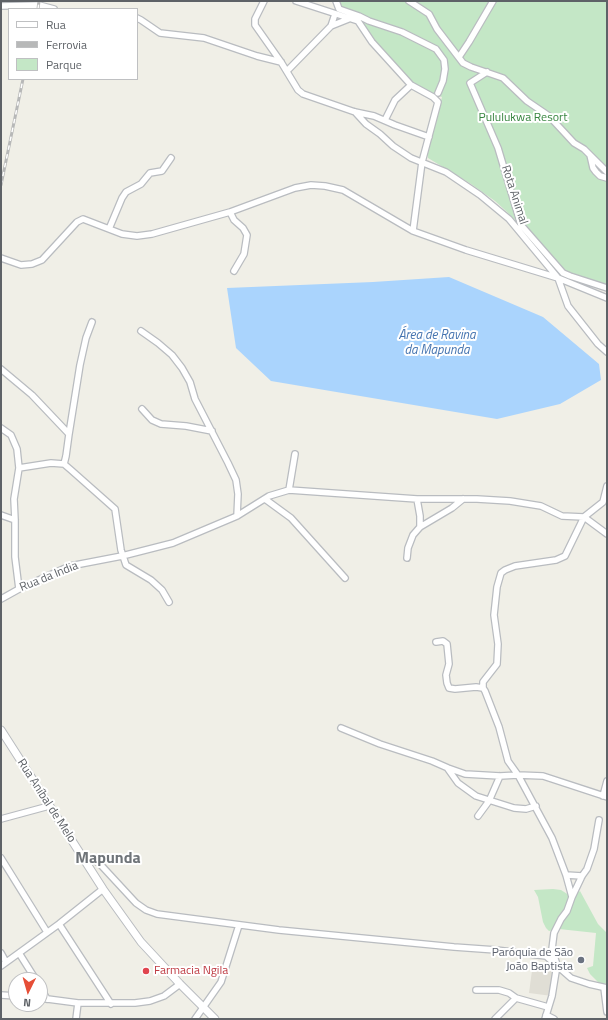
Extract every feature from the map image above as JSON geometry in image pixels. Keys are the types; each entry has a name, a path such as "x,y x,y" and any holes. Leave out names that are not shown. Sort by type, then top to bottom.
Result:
{"street":[{"path":"264,1 255,19 255,25 287,71 298,90 303,94 355,112 374,116 394,125 429,137"},
{"path":"296,1 358,21 372,42 410,85 433,97 438,102 422,162 413,231"},
{"path":"336,1 339,8 359,16 369,22 402,32 436,49 444,60 445,69 438,93"},
{"path":"409,1 429,14 437,29 463,63 504,78 527,101 549,116 574,143 584,149 607,172"},
{"path":"459,57 470,42 493,1"},
{"path":"1,6 39,5 50,8"},
{"path":"331,26 335,14"},
{"path":"138,18 160,33 204,38 257,56 281,62"},
{"path":"287,71 331,26 351,18"},
{"name":"Rota Animal","path":"487,72 470,83 498,148 514,197 521,225 563,273 607,288"},
{"path":"385,120 395,100 410,85"},
{"path":"355,112 366,124 393,146 411,158 446,172 480,195 509,219 558,278 568,306 598,344 607,352"},
{"path":"590,155 593,168 600,176 607,178"},
{"path":"109,229 126,192 141,184 150,174 162,171 171,158"},
{"path":"1,258 21,264 32,264 42,260 77,222 83,219 122,234 137,236 152,234 230,212 296,188 311,185 343,190 413,231 466,250 558,278 607,298"},
{"path":"230,212 234,220 243,228 247,235 244,254 234,271"},
{"path":"64,464 80,365 86,338 92,322"},
{"path":"141,331 158,343 172,356 182,368 190,382 195,399 236,480 238,494 237,516"},
{"path":"1,369 32,395 69,434"},
{"path":"142,409 152,420 161,424 186,426 212,432"},
{"path":"1,428 11,435 17,449 19,468 14,499 15,557 19,589"},
{"path":"295,454 289,490 417,499 510,501 541,506 562,516 584,517 607,534"},
{"path":"19,468 51,463 64,464 115,509 122,556 126,565 151,580 162,590 169,602"},
{"path":"572,897 566,875 552,838 536,806 518,775 508,762 499,727 483,688 483,682 497,664 498,636 494,614 497,586 501,573 515,566 556,560 565,556 584,517 603,502 607,486"},
{"name":"Rua da India","path":"1,599 19,589 70,566 122,556 174,543 237,516 269,496 289,490"},
{"path":"265,499 291,518 345,578"},
{"path":"417,499 420,527"},
{"path":"407,558 408,548 413,535 420,527 452,508 463,499"},
{"path":"1,515 15,520"},
{"path":"436,642 443,641 447,644 449,664 446,675 449,688 455,690 476,686 483,688"},
{"path":"341,728 380,744 432,761 465,774 543,776 605,796 607,781"},
{"name":"Rua Aníbal de Melo","path":"1,730 103,889 141,942 215,1019"},
{"path":"448,768 458,783 476,796 514,808 526,809 536,806"},
{"path":"478,816 489,801 500,776"},
{"path":"1,818 49,806"},
{"path":"554,1019 546,1017 552,996 557,965 553,952 554,933 567,911 582,876 587,869 594,849 599,820"},
{"path":"81,855 99,863 136,903 146,910 157,914 239,925 546,956 571,978 606,988 607,1012"},
{"path":"1,858 47,932"},
{"path":"566,875 582,876"},
{"path":"1,966 59,924 103,889"},
{"path":"59,924 111,1004"},
{"path":"195,1019 221,982 239,925"},
{"path":"19,953 31,972"},
{"path":"1,954 6,962"},
{"path":"48,999 78,1003 135,1004 164,996 180,984"},
{"path":"476,990 498,990 509,993 516,998 548,1007"},
{"path":"495,1019 516,998"},
{"path":"76,1019 78,1003"}],"shaded area":[{"path":"533,963 556,966 552,996 529,993"}],"green space":[{"name":"Pululukwa Resort","path":"335,1 607,1 607,290 572,279 495,201 471,184 428,158 427,151 442,97 426,91 413,82 401,71 371,36 361,18 339,11"},
{"path":"534,890 561,890 572,897 580,891 598,924 607,933 607,984 599,983 590,974 587,968 593,966 596,933 559,929 549,931 546,928 543,922 538,897"}],"water":[{"name":"Área de Ravina da Mapunda","path":"449,277 543,317 599,364 601,380 560,404 497,419 271,381 236,348 227,288 373,282"}],"railway":[{"path":"38,8 39,1"},
{"path":"1,185 23,80"}],"place":[{"name":"Paróquia de São João Baptista","path":"581,960"},
{"name":"Farmacia Ngila","path":"146,971"}],"district":[{"name":"Mapunda","path":"108,859"}]}
